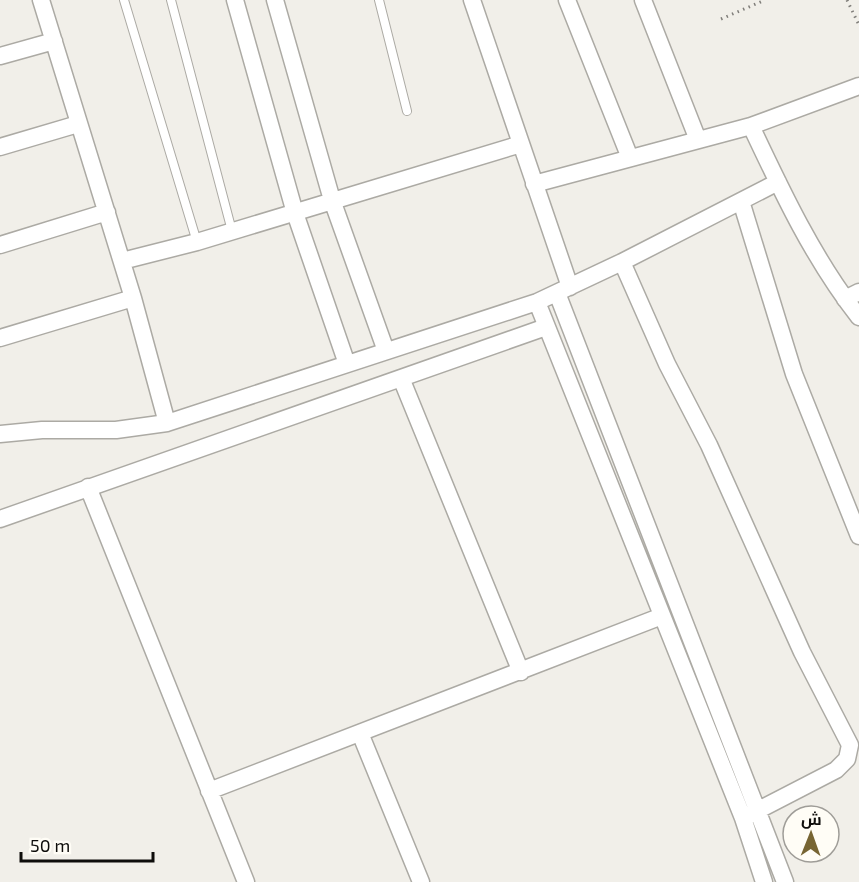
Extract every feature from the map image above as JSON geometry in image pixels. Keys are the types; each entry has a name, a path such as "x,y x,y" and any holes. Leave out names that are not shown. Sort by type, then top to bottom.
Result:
{"street":[{"path":"41,0 134,298 167,423"},
{"path":"235,0 295,213 347,364"},
{"path":"275,0 332,201 386,351"},
{"path":"472,0 534,184 563,290 785,882"},
{"path":"567,0 630,158"},
{"path":"644,0 698,140"},
{"path":"0,56 54,41"},
{"path":"534,184 751,126 859,86"},
{"path":"0,147 78,124"},
{"path":"751,126 821,263 852,296 859,317"},
{"path":"122,261 197,243 521,144"},
{"path":"0,434 42,430 116,430 167,423 537,302 622,262 778,182"},
{"path":"741,201 794,374 859,536"},
{"path":"0,244 107,212"},
{"path":"622,262 667,364 709,445 802,652 850,745 850,752 843,765 743,818"},
{"path":"0,338 134,298"},
{"path":"537,302 743,818 764,882"},
{"path":"0,519 546,327"},
{"path":"401,378 521,672"},
{"path":"88,487 246,882"},
{"path":"209,791 662,616"},
{"path":"360,733 421,882"}],"lane":[{"path":"124,0 197,243"},
{"path":"171,0 232,231"},
{"path":"379,0 407,111"}],"path":[{"path":"720,19 765,0"},
{"path":"847,0 859,25"}]}
